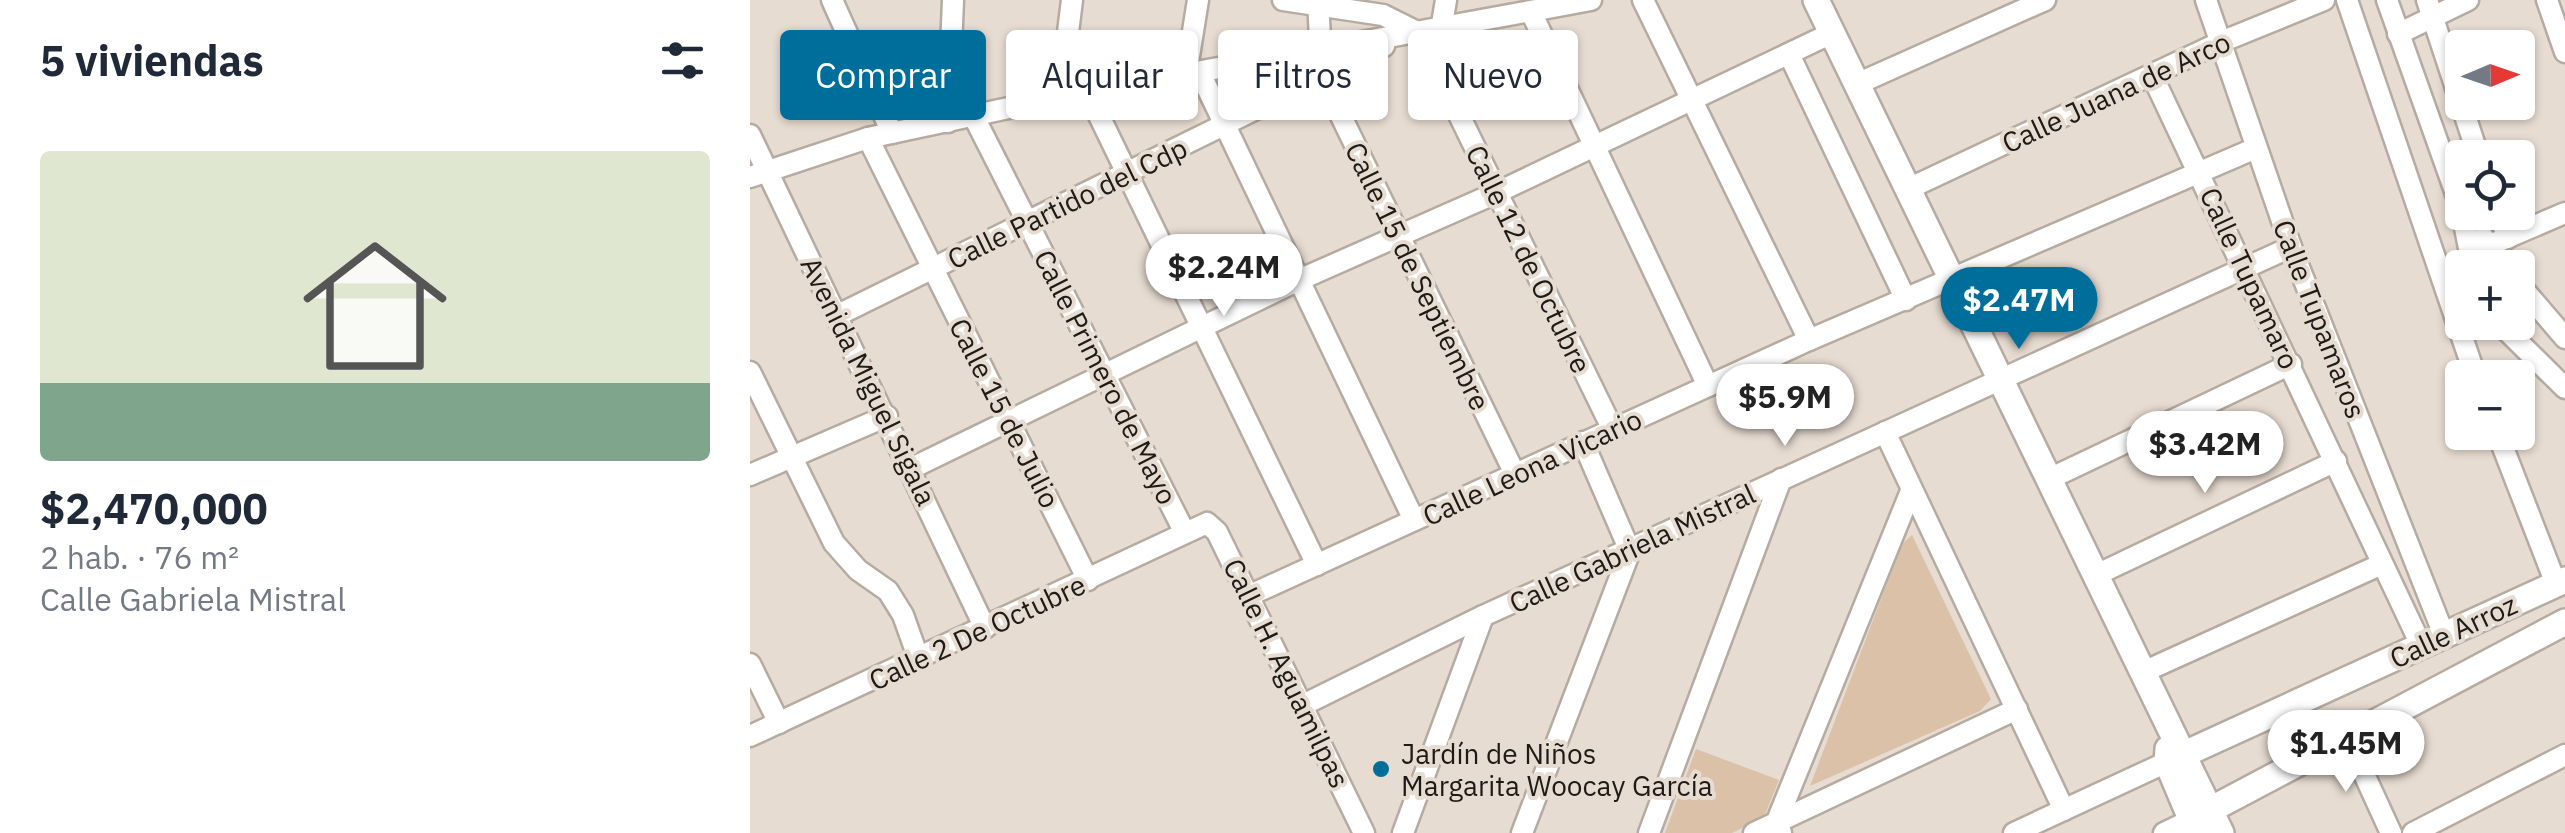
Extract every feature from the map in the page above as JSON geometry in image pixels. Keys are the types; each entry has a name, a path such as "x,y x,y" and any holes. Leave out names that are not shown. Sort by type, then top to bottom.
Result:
{"main road":[{"path":"1816,0 2096,575 2168,729 2205,824"},
{"name":"Calle Arroz","path":"2177,758 2561,582"},
{"name":"Calle Arroz","path":"2205,824 2347,736 2565,622"}],"street":[{"path":"832,0 892,133"},
{"path":"948,122 954,0"},
{"path":"1068,30 1072,0"},
{"path":"1196,30 1198,0"},
{"path":"1284,0 1318,2 1383,15 1408,33"},
{"path":"1446,0 1441,30 1532,14 1579,1"},
{"path":"1643,0 1809,340"},
{"path":"1857,84 2045,0"},
{"name":"Calle Tupamaros","path":"2206,0 2432,640"},
{"name":"Calle Juana de Arco","path":"1910,188 2221,42 2324,0"},
{"path":"2347,0 2470,360"},
{"path":"2387,0 2445,163"},
{"path":"2398,34 2430,9 2468,0"},
{"path":"2547,0 2565,52"},
{"name":"Calle 15 de Septiembre","path":"1318,2 1319,30"},
{"path":"2430,9 2473,140"},
{"path":"1532,14 1708,386"},
{"path":"912,468 1396,234 1496,193 1832,33"},
{"path":"1789,54 1906,300"},
{"name":"Calle Tupamaro","path":"2152,76 2382,564 2432,640"},
{"path":"1198,82 1226,126 1414,520"},
{"path":"758,174 868,138 957,120"},
{"name":"Calle Primero de Mayo","path":"976,120 1104,375 1192,527"},
{"path":"1100,120 1316,565"},
{"name":"Calle Partido del Cdp","path":"838,315 1238,120"},
{"name":"Calle 15 de Septiembre","path":"1342,120 1515,474"},
{"name":"Calle 12 de Octubre","path":"1457,120 1613,430"},
{"name":"Avenida Miguel Sigala","path":"750,135 758,174 838,315 986,628"},
{"name":"Calle 15 de Julio","path":"868,138 1088,580"},
{"name":"Calle Leona Vicario","path":"1248,596 1809,340 2256,148"},
{"path":"2487,250 2565,212"},
{"name":"Calle Gabriela Mistral","path":"1303,705 1483,616 2291,247"},
{"path":"2535,303 2565,338"},
{"path":"2516,340 2565,388"},
{"path":"2049,479 2291,364"},
{"path":"750,372 840,553 896,603 919,660"},
{"path":"750,475 887,416"},
{"path":"1884,432 2064,810"},
{"path":"1522,833 1630,550 1583,442"},
{"path":"2506,450 2561,582"},
{"path":"2096,575 2336,462"},
{"path":"1649,833 1781,479"},
{"path":"1779,827 1911,491"},
{"name":"Calle H. Aguamilpas","path":"1192,527 1213,525 1364,833"},
{"name":"Calle 2 De Octubre","path":"750,736 919,660 1192,527"},
{"path":"2141,673 2382,564"},
{"path":"1402,833 1483,616"},
{"path":"750,664 778,723"},
{"path":"1754,833 1779,827 2017,709"},
{"path":"2347,736 2391,833"},
{"path":"2413,833 2565,755"},
{"name":"Calle Arroz","path":"2014,833 2177,758"},
{"name":"Calle Arroz","path":"2164,833 2205,824"}],"shaded area":[{"path":"1912,535 1991,699 1980,711 1810,786 1902,544"},
{"path":"1696,749 1779,780 1764,817 1732,833 1665,833"}],"place":[{"name":"Jardín de Niños Margarita Woocay García","path":"1381,769"}]}
